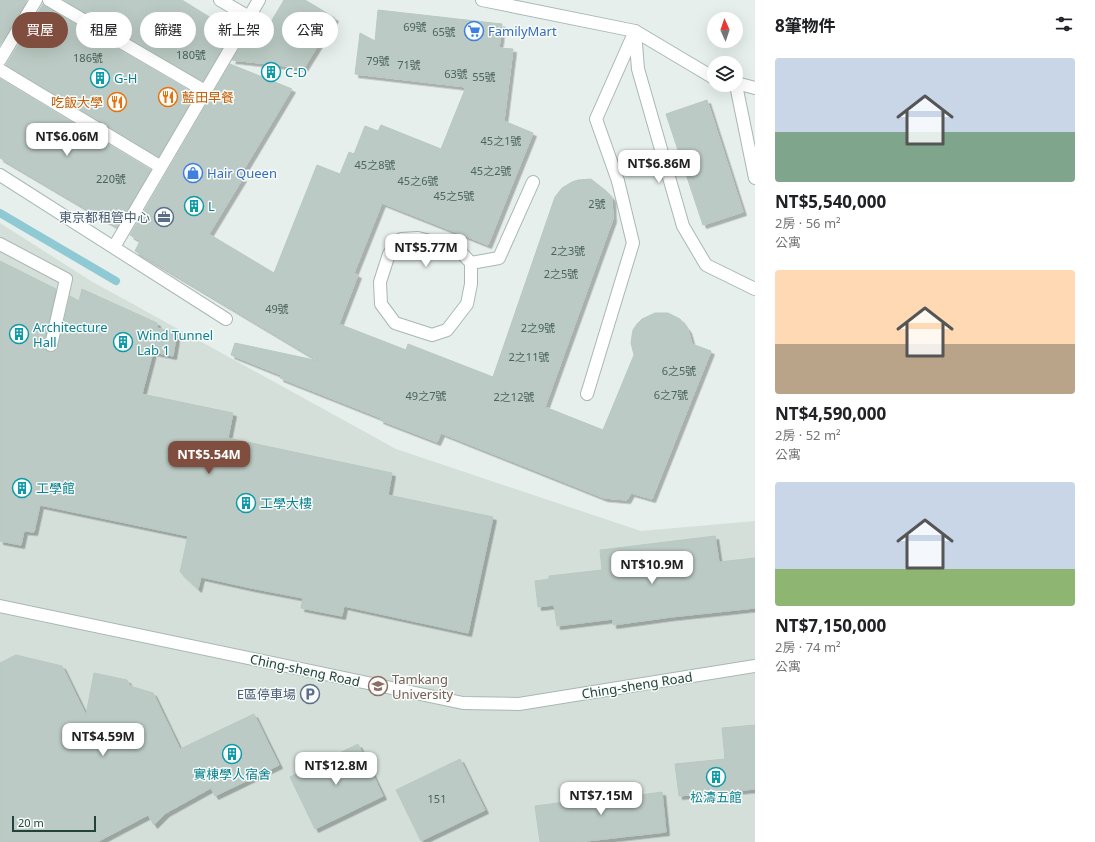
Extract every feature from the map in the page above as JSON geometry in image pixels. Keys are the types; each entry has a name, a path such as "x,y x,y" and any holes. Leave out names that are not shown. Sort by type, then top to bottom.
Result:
{"street":[{"path":"0,60 36,0"},
{"path":"49,0 205,91"},
{"path":"220,0 240,12"},
{"path":"252,12 259,0"},
{"path":"482,0 635,31 707,74"},
{"path":"587,394 633,243 618,181 596,119 635,31"},
{"path":"635,31 638,69 683,226 706,265 755,289"},
{"path":"114,247 231,48"},
{"path":"0,70 161,167"},
{"path":"743,85 755,88"},
{"path":"738,92 755,178"},
{"path":"0,175 226,319"},
{"path":"471,263 499,258 533,182"},
{"path":"418,238 457,248 471,263 471,284 466,304 447,330 432,335 395,323 381,304 380,282 389,254 401,239 418,238"},
{"path":"0,244 66,279 51,345"},
{"name":"Ching-sheng Road","path":"0,606 463,703 518,704 755,666"}],"shaded area":[{"name":"Tamkang University","path":"0,223 91,281 396,449 641,531 755,521 755,842 0,842"}],"building":[{"path":"0,0 27,0 20,12 12,12 12,25 0,45"},
{"path":"64,0 182,0 204,14 204,48 222,48 203,81 146,48 196,48 196,12 140,12 140,44 132,40 132,12 85,12"},
{"path":"284,0 305,0 325,12 282,12 282,48 316,48 304,68 232,60 239,48 274,48 274,17"},
{"name":"G-H","path":"43,4 55,12 38,12"},
{"path":"378,10 502,24 499,48 513,49 504,121 533,133 488,245 382,203 354,273 358,275 339,324 406,350 408,344 493,377 555,197 562,188 572,182 591,179 612,198 613,219 545,407 603,430 634,355 631,343 633,330 637,324 642,319 655,313 668,313 680,319 688,330 692,344 711,351 652,499 631,493 627,500 604,498 441,433 437,442 280,378 281,375 231,355 235,343 319,361 135,251 140,241 130,235 230,64 292,89 240,176 243,178 209,234 274,273 317,165 340,174 349,152 354,154 365,126 378,131 381,125 441,149 466,87 355,74 360,33 375,41"},
{"name":"G-H","path":"68,19 76,24 76,48 117,48 195,94 158,157 6,65 16,48 68,48"},
{"path":"0,79 151,170 117,227 0,158"},
{"path":"707,100 743,212 703,225 666,114"},
{"name":"工學大樓","path":"0,261 56,289 44,343 44,348 46,351 54,352 57,350 70,296 79,301 82,289 157,323 157,328 177,332 173,356 153,352 142,394 233,413 228,438 392,473 388,495 493,517 468,633 344,606 342,616 301,608 303,598 201,577 198,589 180,572 188,536 40,505 34,532 24,531 21,545 0,541"},
{"path":"715,536 719,562 755,558 755,608 613,625 613,619 557,626 554,605 538,607 535,581 549,579 549,576 602,570 600,550"},
{"path":"16,655 62,666 86,715 94,673 127,680 130,686 153,693 180,749 254,714 279,765 215,796 211,788 166,813 154,825 148,815 97,842 0,842 0,663"},
{"name":"松濤五館","path":"755,725 755,789 679,796 675,764 725,759 722,728"},
{"name":"實棟學人宿舍","path":"358,744 383,796 315,829 290,777"},
{"path":"460,759 485,810 421,841 396,790"},
{"path":"632,787 633,796 662,792 666,832 578,842 540,842 535,806 565,802 565,795"}],"waterway":[{"path":"0,213 116,281"}],"place":[{"name":"FamilyMart","path":"474,31"},
{"name":"C-D","path":"271,72"},
{"name":"G-H","path":"100,78"},
{"name":"藍田早餐","path":"168,97"},
{"name":"吃飯大學","path":"117,102"},
{"name":"Hair Queen","path":"193,173"},
{"name":"L","path":"194,206"},
{"name":"東京都租管中心","path":"164,217"},
{"name":"Architecture Hall","path":"19,334"},
{"name":"Wind Tunnel Lab 1","path":"123,342"},
{"name":"工學館","path":"22,488"},
{"name":"工學大樓","path":"246,503"},
{"name":"Tamkang University","path":"378,686"},
{"name":"E區停車場","path":"310,694"},
{"name":"實棟學人宿舍","path":"232,754"},
{"name":"松濤五館","path":"716,777"}]}
